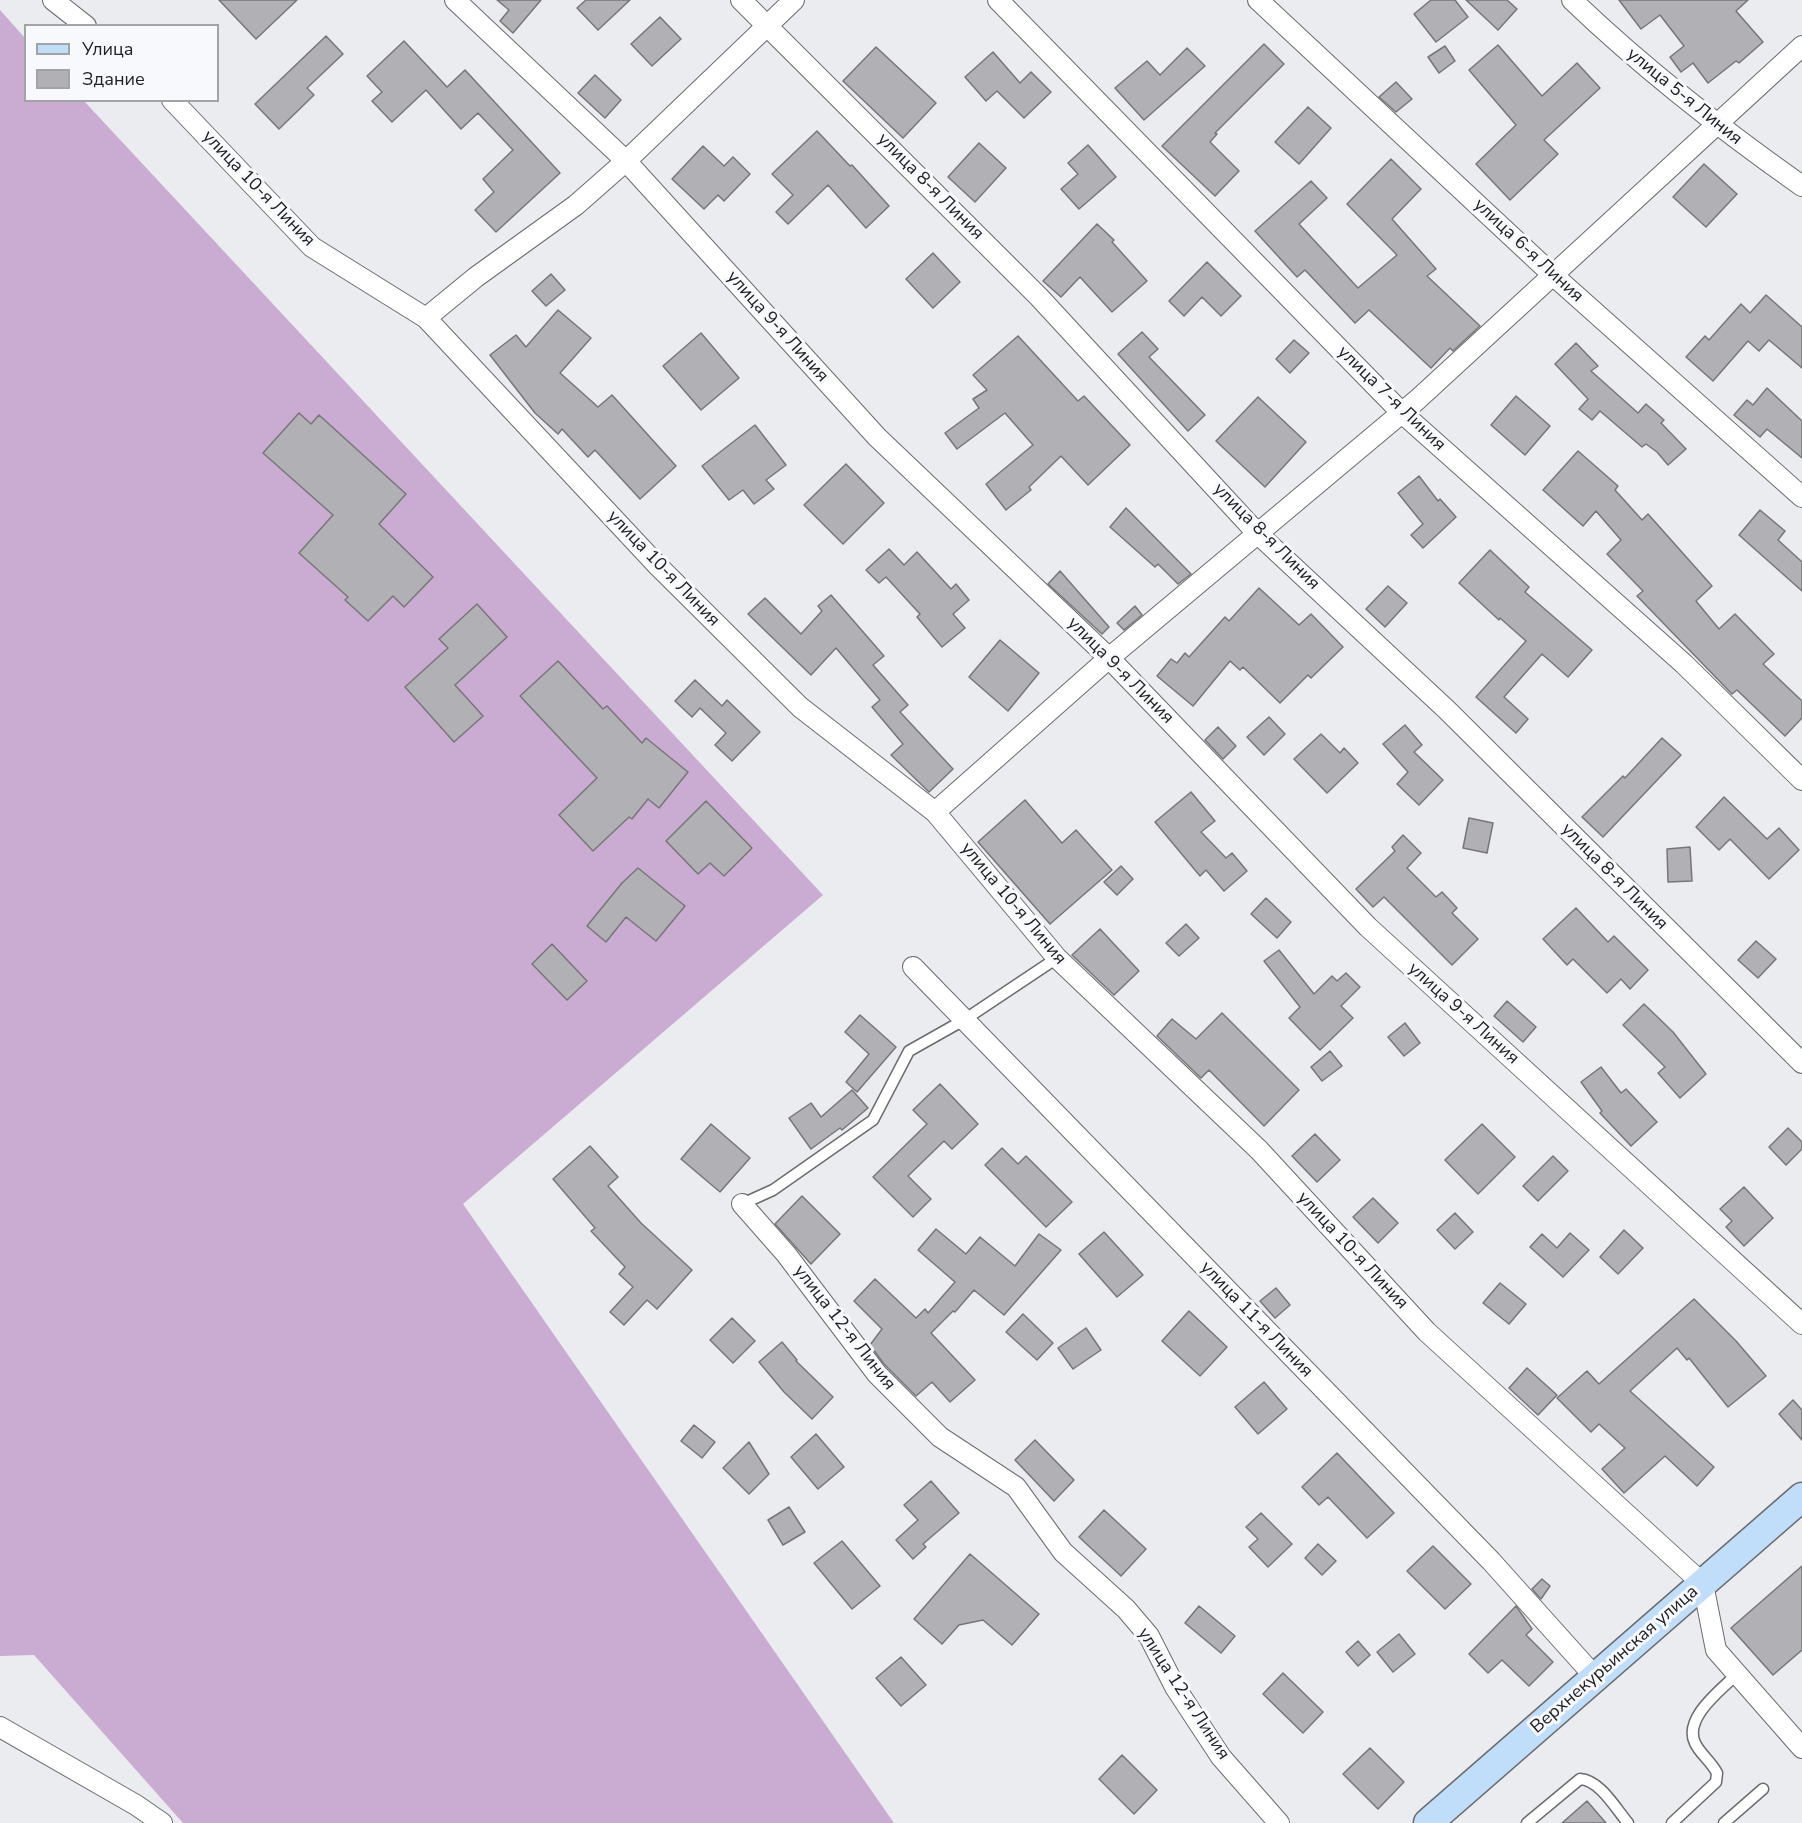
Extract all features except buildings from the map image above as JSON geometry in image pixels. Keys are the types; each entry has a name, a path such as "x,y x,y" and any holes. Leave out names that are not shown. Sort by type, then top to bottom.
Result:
{"street":[{"path":"53,0 83,24"},
{"name":"улица 9-я Линия","path":"454,0 626,161 877,436 1109,658 1368,927 1802,1324"},
{"name":"улица 8-я Линия","path":"741,0 1039,297 1257,533 1447,710 1802,1063"},
{"path":"426,318 476,277 576,205 626,161 794,0"},
{"name":"улица 7-я Линия","path":"998,0 1401,412 1684,664 1802,780"},
{"name":"улица 6-я Линия","path":"1258,0 1554,276 1802,497"},
{"name":"улица 5-я Линия","path":"1572,0 1623,49 1716,126 1802,186"},
{"path":"935,812 1109,658 1401,412 1554,276 1802,46"},
{"name":"улица 10-я Линия","path":"174,102 312,247 426,318 658,566 800,707 935,812 1057,958 1258,1150 1427,1332 1703,1584"},
{"name":"улица 11-я Линия","path":"913,967 1491,1561 1596,1678"},
{"name":"улица 12-я Линия","path":"742,1204 786,1254 877,1374 940,1437 1016,1487 1063,1552 1126,1609 1149,1636 1175,1687 1221,1757 1278,1823"},
{"name":"Верхнекурьинская улица","path":"1428,1823 1802,1497"},
{"path":"1703,1584 1716,1650 1802,1748"},
{"path":"0,1727 136,1804 162,1823"}],"lane":[{"path":"742,1204 773,1190 873,1120 909,1051 964,1020 1057,958"},
{"path":"1672,1823 1716,1782 1717,1773 1695,1745 1692,1726 1697,1717 1737,1674"},
{"path":"1527,1823 1580,1779 1595,1784 1628,1823"},
{"path":"1724,1823 1763,1789"}],"shaded area":[{"path":"0,10 24,37 24,102 85,102 823,895 463,1204 894,1823 183,1823 34,1655 0,1656"}]}
